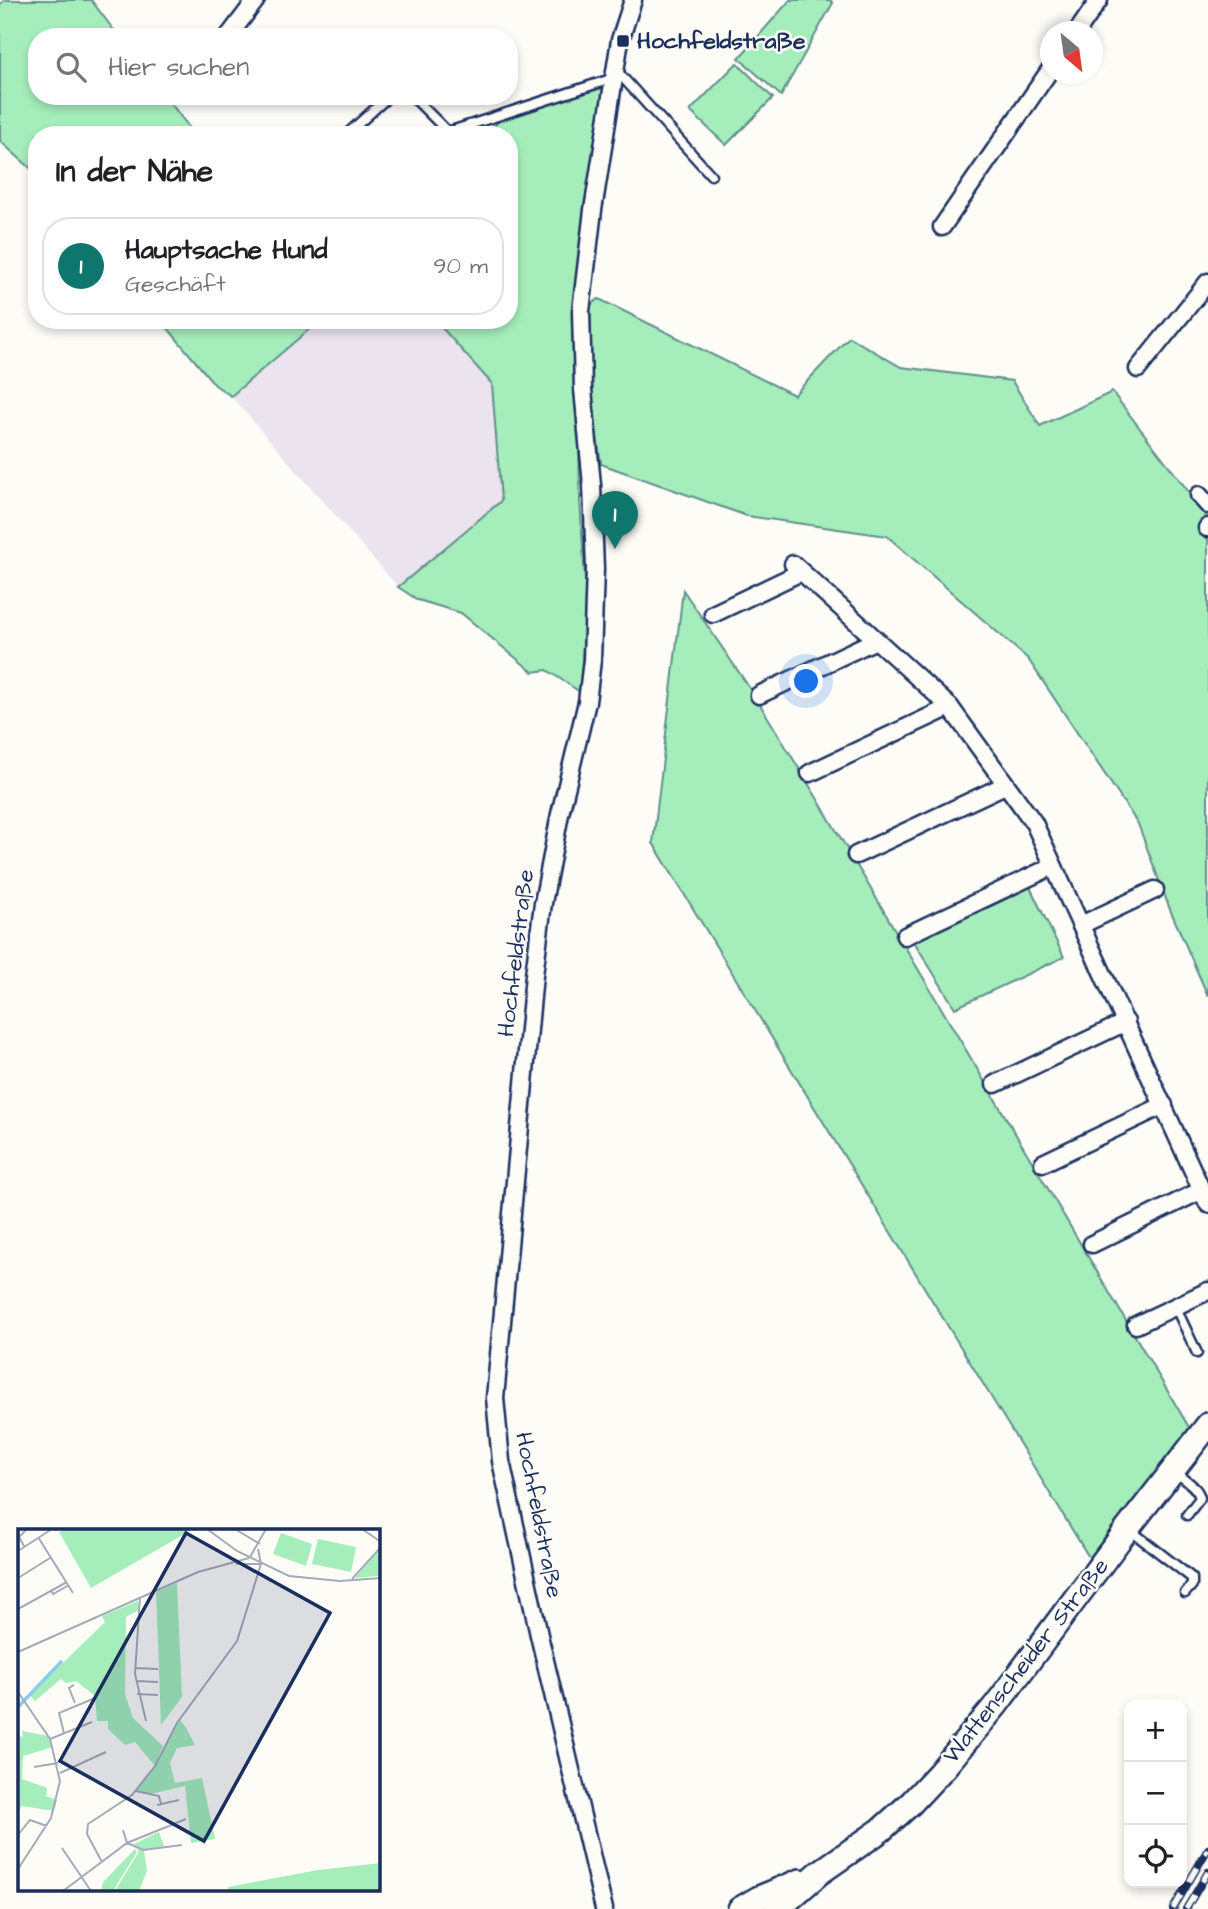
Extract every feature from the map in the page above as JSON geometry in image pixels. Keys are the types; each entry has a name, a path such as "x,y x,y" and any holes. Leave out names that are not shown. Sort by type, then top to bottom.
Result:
{"main road":[{"name":"Wattenscheider Straße","path":"788,1904 820,1873 881,1829 911,1803 940,1772 996,1704 1208,1426"},
{"name":"Wattenscheider Straße","path":"740,1909 759,1898 820,1873"}],"street":[{"path":"235,28 256,0"},
{"name":"Hochfeldstraße","path":"604,1909 501,1461 495,1398 543,903 560,814 587,702 592,660 595,569 592,485 583,389 581,311 593,210 620,40 633,0"},
{"path":"1085,21 1099,0"},
{"path":"942,227 1042,84"},
{"path":"1138,369 1208,282"},
{"path":"713,614 797,568 950,707 1034,823 1205,1197 1092,1244"},
{"path":"759,695 876,640"},
{"path":"810,774 950,707"},
{"path":"856,855 1005,785"},
{"path":"905,936 1053,866"},
{"path":"1081,925 1155,890"},
{"path":"995,1084 1126,1022"},
{"path":"1043,1163 1164,1105"},
{"path":"1136,1325 1208,1291"}],"lane":[{"path":"465,126 615,74 711,175"},
{"path":"356,126 379,105"},
{"path":"421,105 442,126"},
{"path":"1175,1306 1197,1353"},
{"path":"1173,1471 1200,1495 1187,1515"},
{"path":"1128,1528 1192,1578 1192,1585 1185,1593"}],"shaded area":[{"path":"309,329 443,329 492,384 501,502 398,587 231,396"}],"green space":[{"path":"5,0 91,0 112,28 28,28 28,105 172,105 188,126 28,126 28,166 0,141 0,4"},
{"path":"790,0 830,0 833,3 781,96 739,58"},
{"path":"737,63 773,98 726,145 690,111"},
{"path":"611,78 578,385 580,499 586,595 580,692 547,670 533,672 461,613 418,600 398,587 501,501 492,384 443,329 518,329 518,126 494,126 508,113"},
{"path":"599,299 794,395 849,337 901,367 1012,381 1040,426 1112,392 1205,513 1208,530 1208,996 1169,907 1138,824 1028,659 887,536 747,516 601,464 582,311"},
{"path":"168,329 309,329 231,396 215,385"},
{"path":"683,590 753,693 817,798 1190,1429 1090,1559 653,843"},
{"path":"1029,885 1064,957 955,1008 913,940"}],"railway":[{"path":"1173,1909 1208,1849"},
{"path":"1186,1909 1208,1872"}],"place":[{"name":"Hochfeldstraße","path":"623,41"},
{"name":"Hauptsache Hund","path":"615,549"}]}
